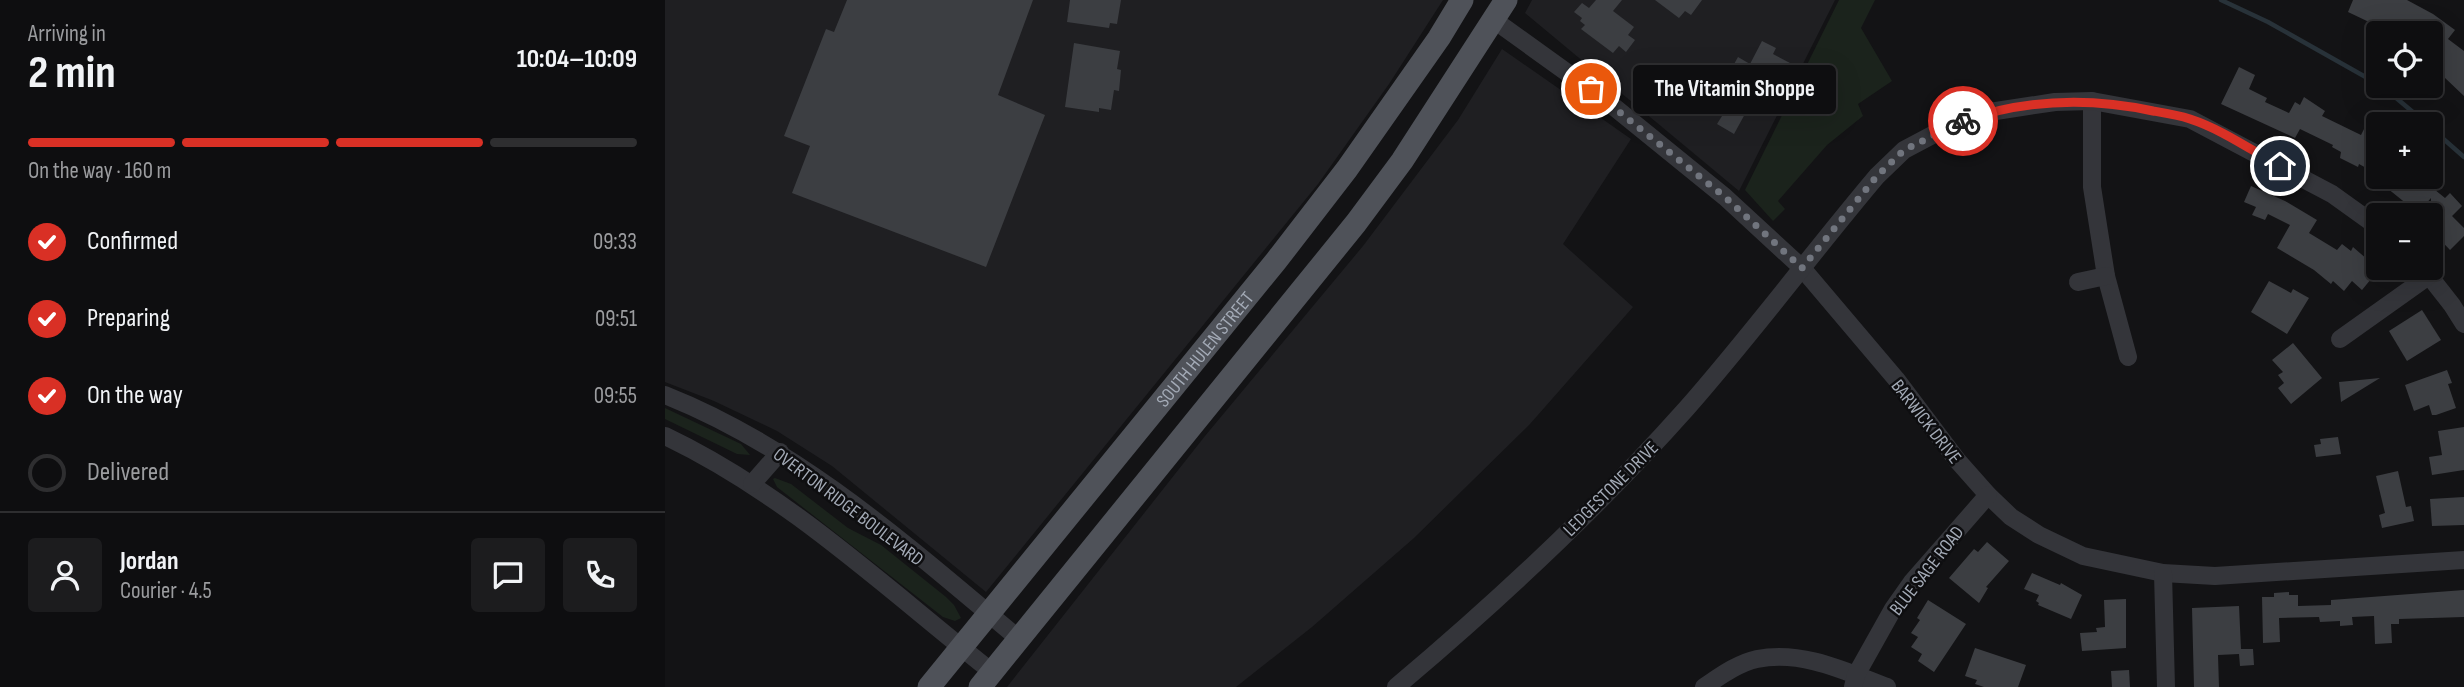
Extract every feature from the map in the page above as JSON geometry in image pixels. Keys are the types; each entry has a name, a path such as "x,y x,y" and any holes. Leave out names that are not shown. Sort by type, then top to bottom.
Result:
{"main road":[{"name":"SOUTH HULEN STREET","path":"929,687 1170,392 1347,169 1439,38 1462,0"},
{"name":"SOUTH HULEN STREET","path":"986,679 1356,223 1402,162 1506,0"},
{"path":"1170,392 1200,416"}],"street":[{"name":"BARWICK DRIVE","path":"1494,20 1608,102 1725,197 1802,268 1896,379 1957,460 2011,517 2039,536 2083,556 2163,573 2215,576 2464,560"},
{"name":"LEDGESTONE DRIVE","path":"1396,687 1466,628 1613,488 1687,408 1877,176 1904,150 1955,123 1983,113 2055,102 2092,101 2190,119 2332,194 2366,219"},
{"path":"2092,101 2092,187 2106,275 2128,357"},
{"path":"2078,282 2106,275"},
{"path":"2340,339 2415,280"},
{"path":"2432,280 2464,324"},
{"name":"OVERTON RIDGE BOULEVARD","path":"665,396 737,427 780,452 853,505 1019,639"},
{"name":"OVERTON RIDGE BOULEVARD","path":"665,436 705,455 782,504 962,648 986,679"},
{"path":"752,484 780,452"},
{"name":"BLUE SAGE ROAD","path":"1855,681 1893,609 1912,582 1988,495"},
{"path":"2163,573 2166,687"},
{"path":"1704,687 1755,660 1774,658 1810,659 1855,681 1887,687"}],"shaded area":[{"path":"665,0 1443,0 1389,84 1318,184 986,592 832,466 777,431 714,401 665,382"},
{"path":"1532,0 1835,0 1739,191 1525,13"},
{"path":"1839,0 1875,0 1861,28 1892,81 1858,104 1863,116 1827,145 1778,201 1785,209 1773,221 1745,190"},
{"path":"1502,49 1631,139 1563,244 1633,307 1530,424 1414,538 1312,627 1236,687 1007,687 1205,436 1363,246 1458,120"},
{"path":"665,408 741,444 750,455 737,454 665,419"},
{"path":"773,479 791,484 848,528 881,545 946,597 961,618 955,621 943,617 777,487"}],"building":[{"path":"847,0 1033,0 998,95 1045,115 986,267 792,193 810,146 784,136 826,29 834,32"},
{"path":"1070,0 1121,0 1117,24 1110,23 1109,28 1067,22"},
{"path":"1596,0 1622,0 1613,11 1634,27 1628,35 1635,40 1626,52 1619,46 1613,53 1581,29 1585,25 1580,21 1582,18 1574,12 1582,3 1589,8"},
{"path":"1655,0 1702,0 1691,15 1685,11 1679,18"},
{"path":"2353,0 2407,0 2443,21 2367,21 2348,12"},
{"path":"2443,21 2455,30 2448,39 2464,51 2464,96 2444,77"},
{"path":"1762,41 1776,48 1773,54 1790,63 1773,95 1770,93 1762,108 1751,103 1734,134 1717,124 1722,116 1707,108 1738,57 1750,64"},
{"path":"1074,43 1120,51 1117,69 1121,70 1119,91 1114,90 1111,110 1099,108 1099,112 1065,107"},
{"path":"2239,67 2255,75 2249,89 2267,98 2265,102 2289,113 2295,102 2300,105 2304,97 2325,111 2322,116 2361,135 2366,125 2366,168 2340,158 2341,152 2332,147 2333,145 2300,129 2295,138 2221,104"},
{"path":"2251,186 2285,201 2317,220 2309,233 2337,250 2342,244 2351,251 2353,247 2366,258 2366,280 2370,280 2362,290 2352,281 2344,291 2333,281 2331,284 2314,270 2277,248 2290,225 2268,214 2265,220 2252,215 2256,207 2244,202"},
{"path":"2388,189 2434,189 2445,198 2450,193 2462,206 2452,216 2464,228 2464,236 2450,250 2443,243 2443,203 2431,203 2431,198 2427,203 2406,203"},
{"path":"2269,281 2291,293 2293,289 2309,298 2287,334 2251,312"},
{"path":"2422,310 2441,340 2407,361 2389,331"},
{"path":"2293,343 2322,378 2291,404 2278,388 2284,383 2278,375 2283,372 2272,360"},
{"path":"2447,370 2452,383 2448,384 2456,408 2436,415 2432,415 2429,405 2414,411 2405,385"},
{"path":"2380,378 2341,402 2339,382"},
{"path":"2464,427 2464,470 2432,475 2429,457 2442,455 2438,431"},
{"path":"2338,437 2341,454 2316,457 2314,445 2321,444 2320,439"},
{"path":"2398,471 2406,507 2411,506 2414,521 2382,528 2379,515 2385,513 2376,476"},
{"path":"2464,497 2464,525 2432,526 2430,499"},
{"path":"1987,542 2009,561 1986,587 1988,588 1979,603 1949,578 1974,549 1978,552"},
{"path":"2032,573 2060,585 2061,583 2082,595 2071,619 2038,605 2036,601 2039,595 2024,589"},
{"path":"2464,590 2464,617 2399,619 2399,624 2391,624 2392,643 2375,644 2374,616 2352,617 2353,625 2340,626 2340,621 2320,622 2319,617 2279,618 2280,642 2263,643 2262,597 2274,597 2274,593 2289,592 2289,595 2298,595 2298,606 2331,605 2331,600"},
{"path":"2126,599 2126,648 2082,651 2080,633 2097,632 2096,628 2105,627 2104,600"},
{"path":"1928,600 1966,624 1934,672 1918,661 1922,654 1911,647 1918,637 1911,633"},
{"path":"2239,606 2241,649 2253,649 2254,665 2240,666 2239,654 2218,655 2219,687 2194,687 2192,608"},
{"path":"1975,648 2026,665 2018,687 1984,687 1975,684 1977,680 1965,676"},
{"path":"2129,670 2130,687 2112,687 2111,671"}],"waterway":[{"path":"2221,0 2268,22 2366,77"},
{"path":"2396,98 2413,112"},
{"path":"2443,139 2464,157"}],"way so far":[{"path":"1591,89 1725,197 1802,268 1827,234 1877,176 1904,150 1963,121"}],"place":[{"name":"The Vitamin Shoppe","path":"1591,89"}],"route":[{"path":"1963,121 1983,113 2036,104 2092,101 2115,104 2190,119 2280,166"}]}
